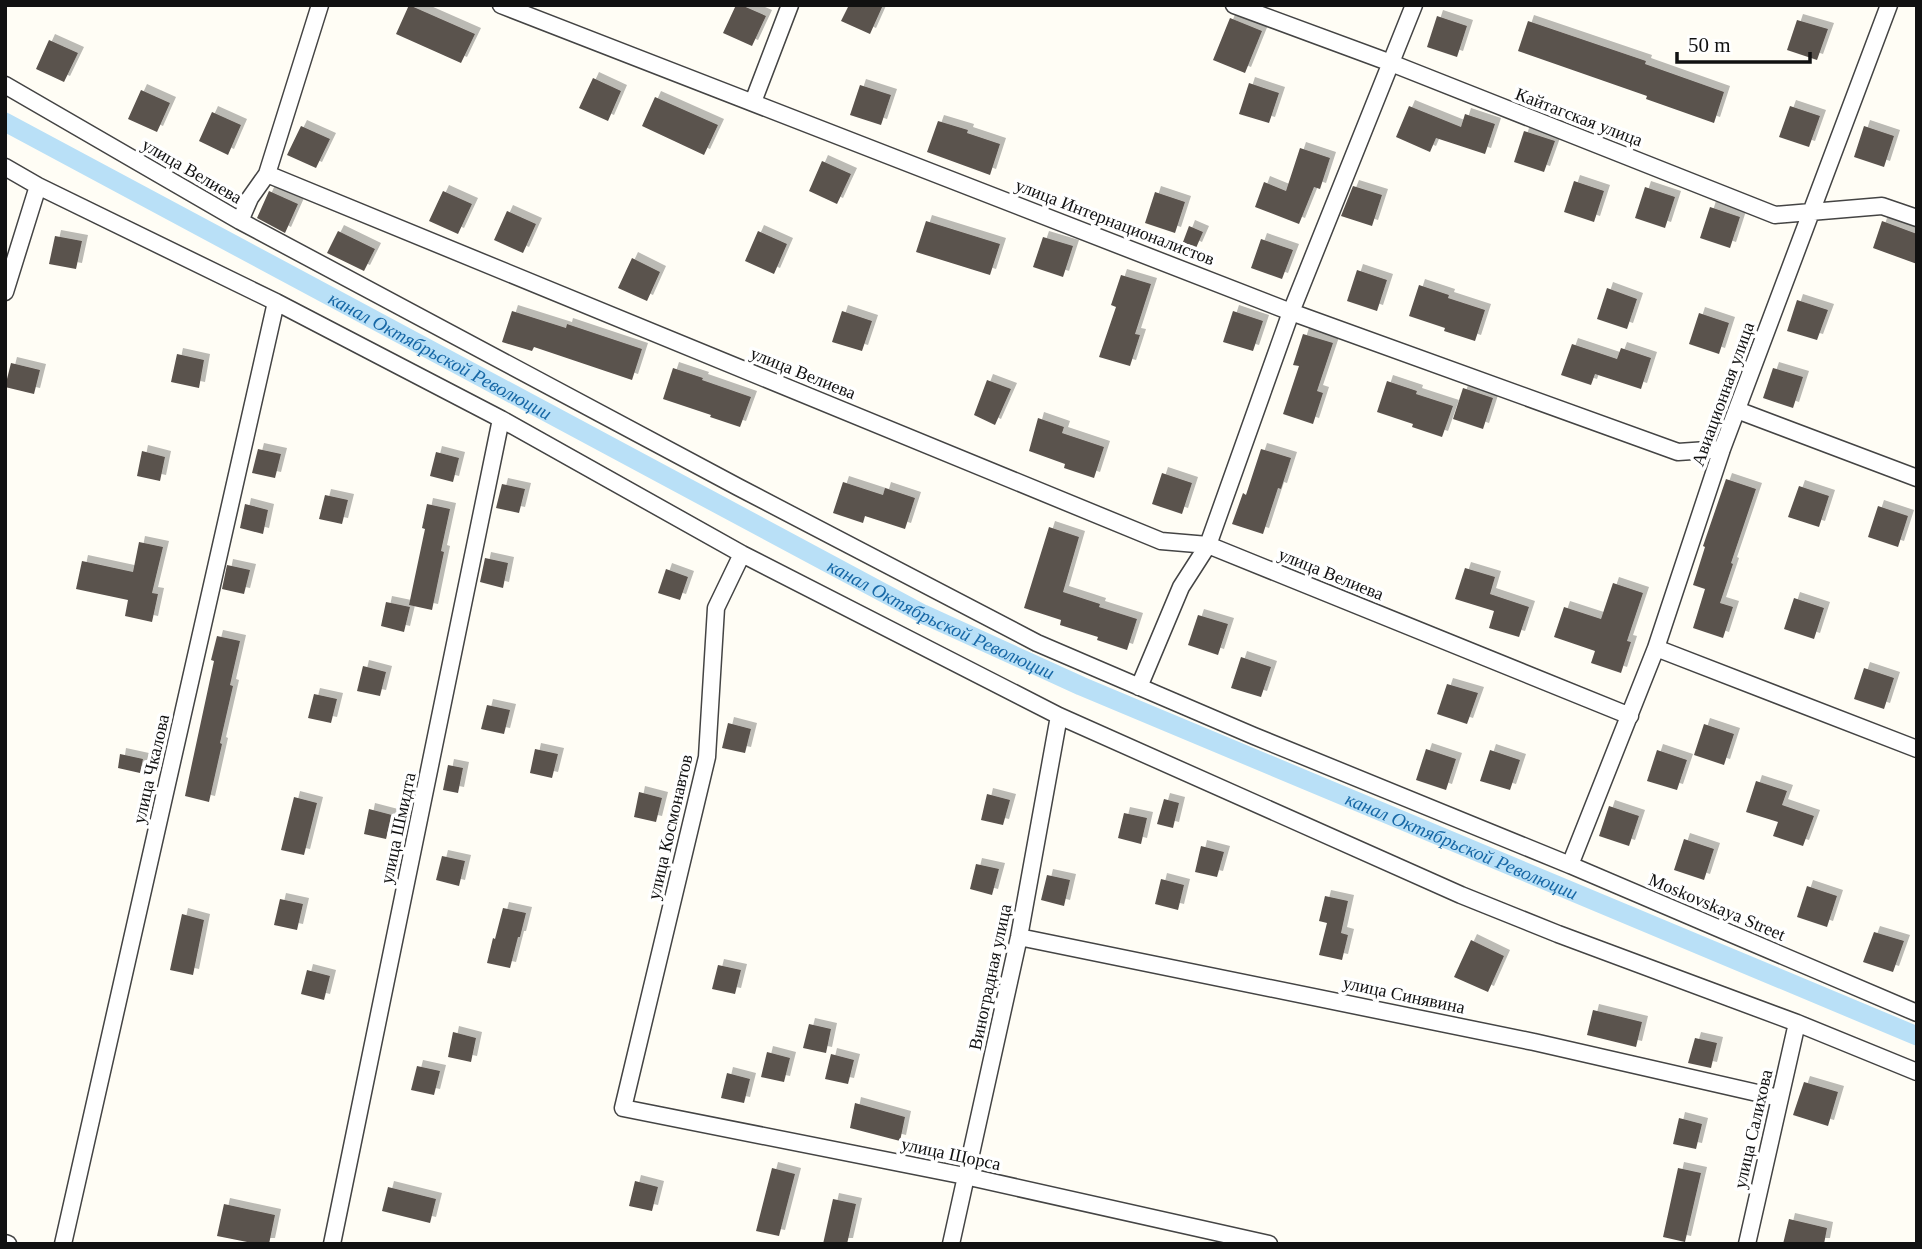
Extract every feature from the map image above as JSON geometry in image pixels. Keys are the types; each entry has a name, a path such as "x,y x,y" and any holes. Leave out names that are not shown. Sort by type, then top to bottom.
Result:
{"street":[{"path":"267,174 320,5"},
{"name":"улица Интернационалистов","path":"501,5 1291,312 1678,452 1721,449"},
{"path":"753,102 790,5"},
{"name":"Кайтагская улица","path":"1234,5 1391,63 1775,215 1882,206 1917,218"},
{"path":"1139,687 1181,587 1208,545 1291,312 1414,5"},
{"name":"Авиационная улица","path":"1570,865 1656,649 1721,449 1889,5"},
{"name":"улица Велиева","path":"5,85 240,221 250,198 267,174 1161,541 1208,545 1630,716"},
{"path":"5,167 38,186 276,302 501,419 742,554 1059,716 1461,895 1797,1023 1917,1072"},
{"path":"5,292 38,186"},
{"name":"Moskovskaya Street","path":"240,221 726,481 1037,643 1917,1013"},
{"name":"улица Чкалова","path":"63,1244 276,302"},
{"path":"1737,410 1917,478"},
{"name":"улица Шмидта","path":"332,1244 501,419"},
{"name":"улица Космонавтов","path":"623,1108 707,757 716,608 742,554"},
{"path":"1656,649 1917,749"},
{"name":"Виноградная улица","path":"951,1244 1019,937 1059,716"},
{"name":"улица Синявина","path":"1019,937 1534,1042 1779,1098"},
{"name":"улица Салихова","path":"1747,1244 1797,1023"},
{"name":"улица Щорса","path":"623,1108 965,1176 1269,1244"}],"building":[{"path":"409,5 475,34 461,63 396,34"},
{"path":"736,5 766,16 752,46 723,33"},
{"path":"849,5 883,5 870,34 841,21"},
{"path":"1437,16 1467,26 1457,57 1427,47"},
{"path":"1230,18 1262,31 1245,73 1213,60"},
{"path":"1797,20 1828,29 1817,60 1787,50"},
{"path":"1528,21 1646,61 1645,64 1724,92 1714,123 1646,99 1647,96 1518,51"},
{"path":"49,40 78,53 64,82 36,69"},
{"path":"593,78 621,91 608,121 579,108"},
{"path":"1249,83 1279,93 1269,123 1239,114"},
{"path":"860,85 891,95 881,125 850,115"},
{"path":"141,90 170,103 157,132 128,119"},
{"path":"655,97 718,125 704,155 642,126"},
{"path":"1409,106 1461,127 1465,114 1495,124 1485,154 1436,138 1430,152 1396,137"},
{"path":"1790,106 1820,116 1809,147 1779,137"},
{"path":"212,112 241,125 228,155 199,141"},
{"path":"938,121 1000,144 990,175 927,152"},
{"path":"301,126 330,139 316,168 287,155"},
{"path":"1864,126 1894,136 1884,167 1854,157"},
{"path":"1524,131 1555,141 1544,172 1514,162"},
{"path":"1300,148 1330,158 1320,189 1314,187 1299,224 1255,207 1264,182 1286,191"},
{"path":"822,161 851,174 837,204 809,191"},
{"path":"1574,181 1604,191 1594,222 1564,212"},
{"path":"1353,186 1382,195 1372,226 1341,216"},
{"path":"1645,187 1675,197 1665,228 1635,218"},
{"path":"269,191 298,204 285,233 257,218"},
{"path":"443,191 472,204 458,234 429,221"},
{"path":"1155,192 1185,202 1175,233 1145,223"},
{"path":"1710,207 1740,217 1730,248 1700,238"},
{"path":"507,211 536,224 523,253 494,240"},
{"path":"926,221 1000,244 990,275 916,252"},
{"path":"1882,221 1917,234 1917,264 1873,248"},
{"path":"1189,226 1203,232 1196,248 1183,242"},
{"path":"338,231 375,249 364,271 327,253"},
{"path":"758,231 787,244 774,274 745,261"},
{"path":"55,236 82,241 76,269 49,264"},
{"path":"1043,237 1073,246 1063,277 1033,267"},
{"path":"1261,239 1293,250 1282,279 1251,268"},
{"path":"632,258 660,272 647,301 618,288"},
{"path":"1357,270 1387,280 1377,311 1347,301"},
{"path":"1121,275 1151,284 1135,334 1140,335 1130,366 1099,357 1116,307 1111,305"},
{"path":"1419,285 1485,310 1475,341 1409,316"},
{"path":"1607,288 1637,299 1627,329 1597,319"},
{"path":"1797,300 1828,310 1817,340 1787,331"},
{"path":"512,311 566,328 567,324 642,349 632,380 534,347 532,351 502,342"},
{"path":"842,311 872,321 862,351 832,342"},
{"path":"1233,311 1263,321 1253,351 1223,342"},
{"path":"1699,313 1729,323 1719,354 1689,344"},
{"path":"1303,334 1333,343 1317,391 1323,393 1313,424 1283,414 1299,366 1293,365"},
{"path":"1572,344 1617,359 1621,348 1651,358 1641,389 1595,374 1591,385 1561,375"},
{"path":"177,354 204,360 199,388 171,382"},
{"path":"11,363 40,370 34,394 5,387"},
{"path":"673,368 751,397 740,427 663,399"},
{"path":"1773,368 1803,377 1793,408 1763,398"},
{"path":"987,380 1011,389 995,425 974,415"},
{"path":"1387,381 1453,406 1442,437 1377,412"},
{"path":"1463,388 1493,398 1483,429 1453,419"},
{"path":"1038,418 1064,427 1062,433 1104,447 1094,478 1064,468 1065,464 1029,451"},
{"path":"258,449 281,454 275,478 252,473"},
{"path":"1261,449 1291,458 1263,534 1232,524 1243,493 1246,495"},
{"path":"142,451 165,457 160,481 137,476"},
{"path":"436,452 459,458 453,482 430,476"},
{"path":"1162,473 1192,483 1182,514 1152,504"},
{"path":"1726,479 1756,489 1720,603 1733,607 1723,638 1693,628 1705,589 1693,585"},
{"path":"843,482 883,495 885,488 915,498 905,529 865,516 863,523 833,513"},
{"path":"502,484 525,489 519,513 496,508"},
{"path":"1799,486 1829,496 1819,527 1788,517"},
{"path":"325,495 348,500 342,524 319,519"},
{"path":"245,504 268,510 263,534 240,528"},
{"path":"427,504 450,509 432,610 409,605 425,529 422,528"},
{"path":"1878,506 1908,516 1898,547 1868,537"},
{"path":"1049,527 1079,537 1063,592 1137,619 1127,650 1060,625 1061,620 1024,608"},
{"path":"139,542 163,547 152,593 158,594 152,622 125,616 128,600 76,589 82,561 133,572"},
{"path":"485,558 508,563 503,588 480,582"},
{"path":"227,565 250,570 244,594 222,589"},
{"path":"1465,568 1495,577 1490,594 1529,607 1519,637 1489,628 1494,611 1455,599"},
{"path":"666,569 688,577 680,600 658,593"},
{"path":"1613,583 1643,593 1627,641 1631,642 1621,673 1591,663 1595,651 1554,637 1564,607 1601,619"},
{"path":"1794,598 1824,608 1814,639 1784,629"},
{"path":"386,602 410,607 404,632 381,626"},
{"path":"1198,615 1228,624 1218,655 1188,645"},
{"path":"217,636 240,641 209,802 185,796"},
{"path":"1241,657 1271,667 1261,697 1231,688"},
{"path":"363,666 386,672 380,696 357,691"},
{"path":"1864,668 1894,678 1884,709 1854,699"},
{"path":"1447,684 1478,693 1467,724 1437,714"},
{"path":"314,694 337,699 331,723 308,718"},
{"path":"487,705 510,710 504,734 481,729"},
{"path":"728,723 751,729 745,753 722,748"},
{"path":"1704,724 1734,734 1724,765 1694,755"},
{"path":"535,749 558,754 552,778 530,773"},
{"path":"1426,749 1456,759 1446,790 1416,780"},
{"path":"1490,750 1520,760 1510,790 1480,781"},
{"path":"1657,750 1687,760 1677,790 1647,781"},
{"path":"120,754 143,759 140,773 118,768"},
{"path":"448,765 463,768 458,793 443,790"},
{"path":"1756,781 1787,791 1782,805 1814,816 1803,846 1773,836 1778,822 1746,812"},
{"path":"639,792 662,798 656,822 634,817"},
{"path":"987,794 1010,800 1003,825 981,820"},
{"path":"294,797 317,803 304,855 281,850"},
{"path":"1164,799 1179,803 1173,828 1157,824"},
{"path":"1609,806 1639,816 1629,846 1599,836"},
{"path":"369,809 392,815 386,839 364,834"},
{"path":"1124,813 1147,818 1141,844 1118,838"},
{"path":"1684,839 1714,849 1704,880 1674,870"},
{"path":"1201,846 1224,852 1217,877 1195,872"},
{"path":"442,856 465,861 459,886 436,880"},
{"path":"976,864 999,869 992,895 970,889"},
{"path":"1047,875 1070,880 1064,906 1041,900"},
{"path":"1161,879 1184,885 1178,910 1155,904"},
{"path":"1807,886 1837,896 1827,927 1797,917"},
{"path":"1325,896 1348,901 1341,933 1348,935 1342,960 1319,955 1327,923 1319,921"},
{"path":"280,899 303,904 297,930 274,925"},
{"path":"503,908 526,913 510,968 487,963"},
{"path":"182,914 204,920 193,975 170,970"},
{"path":"1874,932 1904,941 1893,972 1863,962"},
{"path":"1471,940 1504,956 1488,992 1454,977"},
{"path":"718,965 741,970 735,994 712,989"},
{"path":"307,970 330,976 324,1000 301,994"},
{"path":"1593,1010 1642,1022 1636,1047 1587,1035"},
{"path":"809,1024 831,1029 826,1053 803,1048"},
{"path":"453,1032 476,1038 471,1062 448,1057"},
{"path":"1695,1038 1717,1043 1711,1068 1688,1063"},
{"path":"767,1052 790,1058 784,1082 761,1077"},
{"path":"831,1054 854,1060 848,1084 825,1079"},
{"path":"417,1066 440,1071 434,1095 411,1090"},
{"path":"727,1073 750,1079 744,1103 721,1098"},
{"path":"1804,1082 1838,1092 1828,1126 1793,1115"},
{"path":"855,1103 905,1117 900,1141 850,1128"},
{"path":"1679,1118 1702,1124 1696,1149 1673,1144"},
{"path":"772,1168 795,1174 779,1236 756,1231"},
{"path":"1678,1168 1701,1173 1685,1242 1663,1237"},
{"path":"635,1181 658,1187 652,1211 629,1206"},
{"path":"388,1187 436,1199 430,1223 382,1211"},
{"path":"833,1199 856,1204 847,1244 823,1244"},
{"path":"224,1204 275,1215 269,1244 217,1236"},
{"path":"1789,1219 1827,1228 1824,1244 1783,1244"}],"waterway":[{"name":"канал Октябрьской Революции","path":"5,122 923,614 1081,686 1917,1036"}]}
